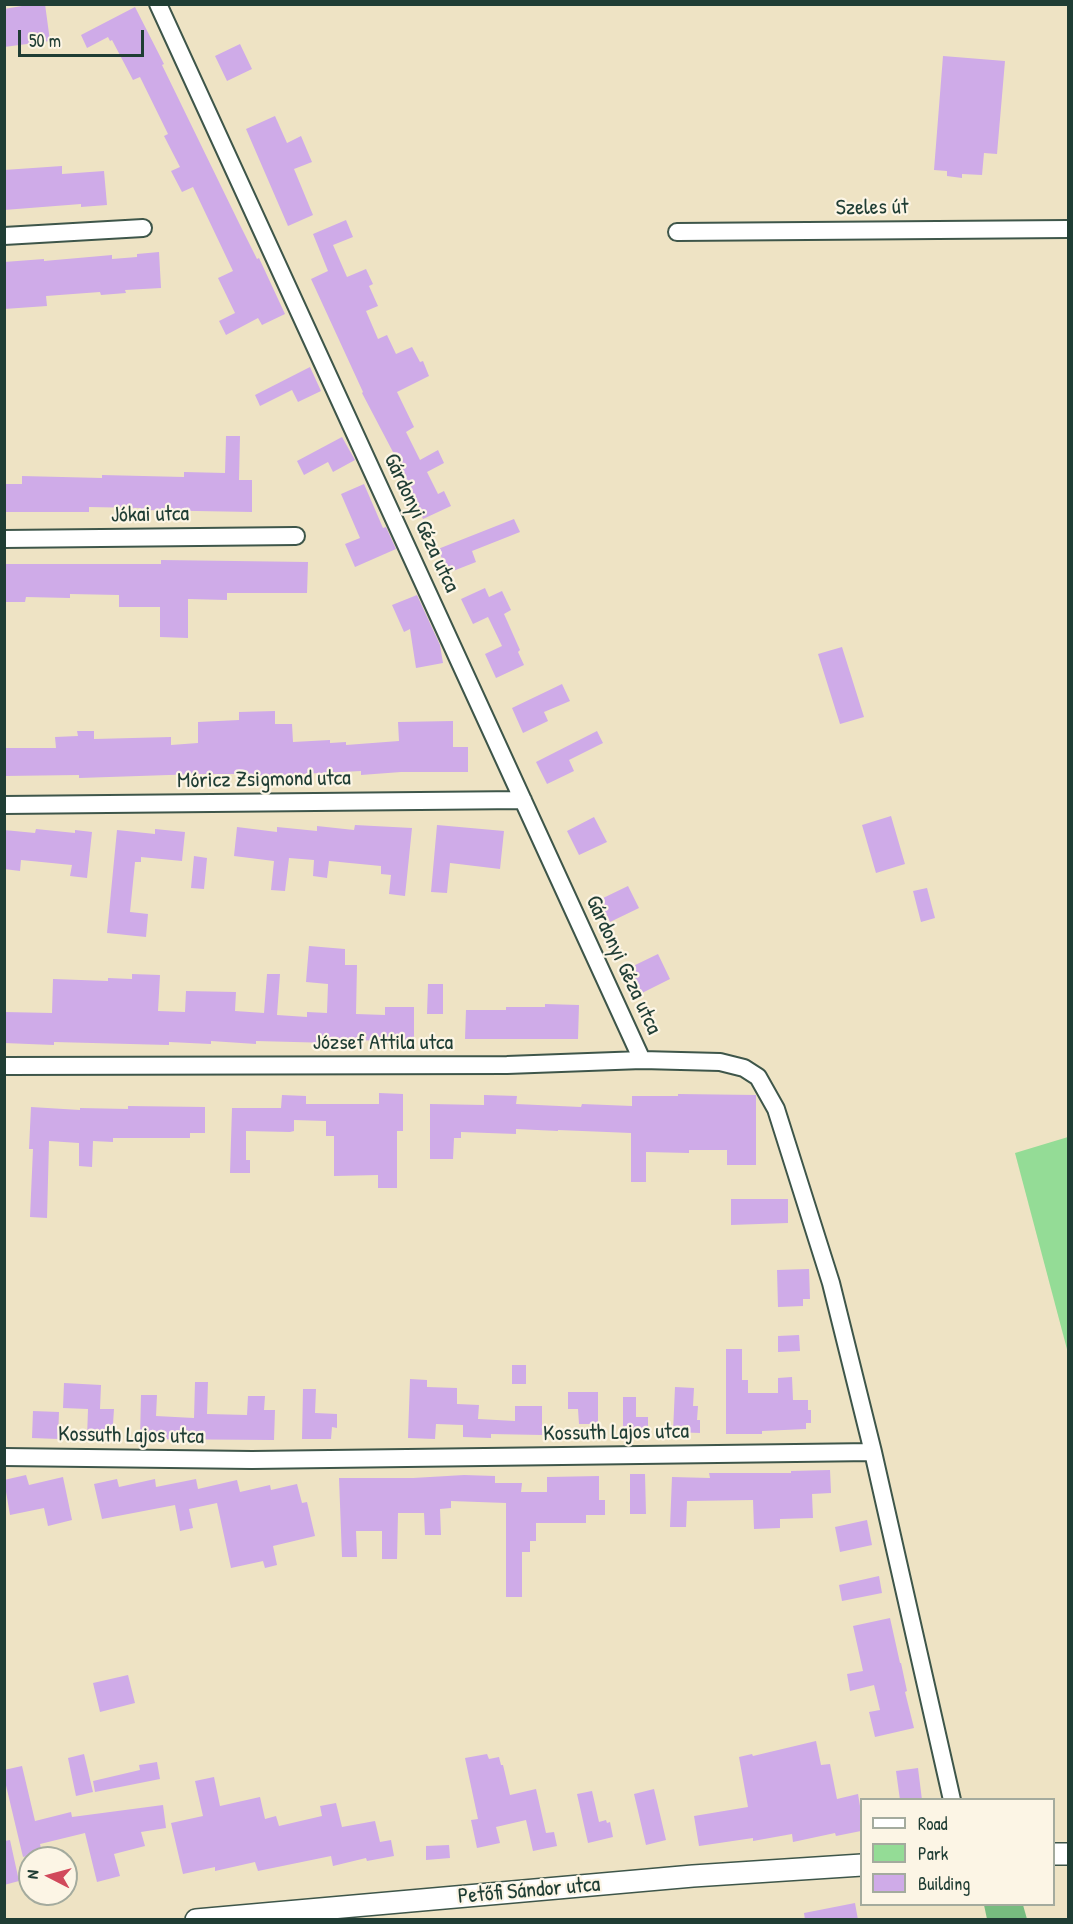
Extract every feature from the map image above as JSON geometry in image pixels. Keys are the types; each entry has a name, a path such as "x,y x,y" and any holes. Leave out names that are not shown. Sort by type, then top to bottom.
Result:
{"main road":[{"name":"Petőfi Sándor utca","path":"196,1920 693,1876 860,1865"}],"street":[{"name":"Gárdonyi Géza utca","path":"158,4 642,1060"},
{"path":"4,236 143,228"},
{"name":"Szeles út","path":"676,232 1068,229"},
{"name":"Jókai utca","path":"4,539 296,536"},
{"name":"Móricz Zsigmond utca","path":"4,805 523,800"},
{"name":"József Attila utca","path":"4,1066 507,1065 642,1060 720,1062 744,1068 758,1077 776,1109 831,1283 873,1452"},
{"path":"873,1452 952,1798"},
{"name":"Kossuth Lajos utca","path":"4,1457 252,1460 873,1452"}],"green space":[{"path":"1068,1137 1068,1353 1015,1153"},
{"path":"984,1906 1023,1906 1027,1919 987,1919"}],"building":[{"path":"45,4 50,41 4,47 4,9"},
{"path":"135,7 285,314 262,325 258,318 226,335 219,321 235,313 218,278 233,271 193,187 182,192 171,171 180,167 164,136 168,134 140,77 133,80 112,40 110,41 108,37 87,48 81,35"},
{"path":"240,44 252,69 227,81 215,56"},
{"path":"943,56 1005,61 997,154 984,153 982,175 962,174 962,178 947,176 947,171 934,170"},
{"path":"275,116 287,143 301,136 312,162 294,169 313,215 288,226 246,129"},
{"path":"62,166 62,174 104,171 107,205 81,207 81,204 4,210 4,170"},
{"path":"346,220 353,237 333,245 347,277 366,269 373,284 369,286 378,306 366,311 378,339 387,335 396,354 412,347 420,362 423,361 429,376 397,392 414,427 406,432 420,460 438,450 444,463 427,472 438,494 444,491 451,506 423,519 392,455 394,454 362,393 311,279 328,271 313,234"},
{"path":"159,252 161,288 125,290 126,293 101,295 100,292 46,296 47,306 4,309 4,262 112,255 112,259"},
{"path":"310,367 321,391 298,402 292,390 260,406 255,395"},
{"path":"226,436 240,436 239,480 252,480 252,512 89,507 89,512 4,512 4,484 22,484 22,476 184,477 184,472 225,473"},
{"path":"342,437 355,460 333,472 328,462 304,475 297,461"},
{"path":"364,484 383,528 386,527 396,549 355,567 345,544 360,538 341,494"},
{"path":"514,519 520,532 472,551 476,562 448,573 438,549"},
{"path":"161,560 308,562 307,593 227,593 227,600 188,599 188,638 160,637 160,607 119,607 119,595 70,594 70,598 26,597 25,602 4,602 4,564 161,564"},
{"path":"485,588 489,597 502,591 511,610 504,614 524,665 496,678 485,654 502,646 488,617 473,624 461,599"},
{"path":"417,595 440,645 443,663 416,668 410,629 404,632 392,605"},
{"path":"842,647 864,717 840,724 818,654"},
{"path":"562,684 570,701 544,712 548,721 523,733 512,708"},
{"path":"275,711 275,724 292,724 293,742 330,740 330,743 346,742 346,745 399,741 398,722 453,721 453,747 468,747 468,772 401,772 361,775 361,771 241,777 241,774 79,778 79,775 4,776 4,748 56,748 55,737 78,736 77,731 94,731 94,739 171,737 171,745 198,743 198,722 239,720 239,712"},
{"path":"597,731 603,743 569,760 574,771 547,784 536,762"},
{"path":"891,816 905,864 876,873 862,825"},
{"path":"594,817 607,842 579,855 567,831"},
{"path":"355,825 412,828 405,896 389,894 391,875 381,874 381,866 329,861 327,878 313,876 314,860 289,858 285,891 271,890 274,861 234,856 237,827 277,832 277,827 317,831 317,826 354,830"},
{"path":"437,825 504,831 500,869 450,863 447,893 431,892"},
{"path":"36,829 75,833 75,830 92,832 87,878 70,876 72,865 21,860 20,871 4,869 4,830 35,833"},
{"path":"155,829 185,832 182,861 141,857 141,862 135,862 130,912 148,914 146,937 107,933 117,830 155,834"},
{"path":"194,856 207,858 204,889 191,888"},
{"path":"628,886 639,908 610,922 599,900"},
{"path":"927,888 935,918 921,922 913,891"},
{"path":"309,946 345,949 345,965 357,965 356,1014 385,1015 385,1007 414,1007 414,1041 332,1040 332,1043 256,1041 256,1044 211,1041 211,1044 169,1042 169,1045 4,1043 4,1012 52,1013 53,979 108,981 108,978 132,979 132,974 160,975 158,1011 185,1012 186,991 236,992 235,1011 264,1013 267,974 280,974 277,1015 307,1017 307,1012 327,1013 328,984 306,982"},
{"path":"658,954 670,979 642,993 629,968"},
{"path":"428,984 443,984 443,1014 427,1014"},
{"path":"545,1004 579,1005 578,1039 465,1039 466,1010 506,1010 506,1007 545,1007"},
{"path":"379,1093 403,1094 403,1131 397,1131 397,1188 378,1188 378,1175 334,1176 334,1136 326,1136 326,1121 294,1120 294,1131 290,1132 246,1131 246,1160 250,1160 250,1173 230,1173 232,1108 281,1108 282,1095 306,1096 306,1104 379,1104"},
{"path":"678,1094 756,1095 756,1165 727,1165 727,1150 689,1150 689,1153 646,1152 646,1182 631,1182 631,1133 516,1129 516,1134 461,1132 461,1138 454,1138 453,1159 430,1159 430,1104 484,1105 484,1095 517,1096 516,1104 581,1107 582,1104 632,1106 632,1096 678,1096"},
{"path":"128,1106 205,1107 205,1133 190,1133 190,1138 113,1138 113,1142 93,1141 92,1167 79,1166 79,1143 49,1141 47,1218 30,1217 33,1149 29,1149 31,1107 80,1110 80,1108 128,1109"},
{"path":"731,1199 788,1199 788,1223 731,1225"},
{"path":"809,1269 810,1299 803,1299 803,1306 778,1307 777,1270"},
{"path":"799,1335 800,1351 778,1352 778,1336"},
{"path":"726,1349 742,1349 742,1380 748,1380 748,1393 778,1393 778,1378 792,1377 793,1400 808,1400 808,1410 811,1410 811,1423 806,1423 806,1429 762,1431 762,1434 726,1434"},
{"path":"512,1365 526,1365 526,1384 512,1384"},
{"path":"410,1379 427,1380 427,1387 457,1388 457,1404 479,1405 478,1419 515,1421 515,1406 542,1406 542,1435 491,1434 491,1438 463,1437 463,1425 436,1424 435,1439 408,1438"},
{"path":"195,1382 208,1382 207,1414 247,1415 248,1396 265,1396 264,1410 275,1410 274,1440 140,1439 141,1395 157,1395 156,1416 194,1418"},
{"path":"64,1383 101,1385 100,1409 114,1409 112,1439 87,1438 88,1409 63,1408"},
{"path":"675,1387 694,1388 693,1406 698,1406 697,1420 700,1420 700,1433 673,1432"},
{"path":"303,1389 316,1389 315,1413 337,1414 337,1428 332,1427 331,1439 302,1439"},
{"path":"568,1392 598,1392 598,1424 579,1424 578,1409 568,1409"},
{"path":"623,1397 636,1397 636,1417 648,1417 648,1433 623,1433"},
{"path":"33,1411 59,1412 58,1439 32,1438"},
{"path":"830,1470 831,1493 812,1494 813,1518 780,1519 780,1528 754,1529 753,1500 687,1501 686,1527 670,1527 672,1477 710,1478 709,1473 791,1473 791,1471"},
{"path":"630,1474 645,1474 646,1514 630,1514"},
{"path":"26,1475 29,1485 63,1477 72,1520 48,1526 44,1508 10,1515 4,1480"},
{"path":"495,1476 495,1483 522,1483 521,1492 547,1492 547,1477 599,1476 599,1500 605,1500 605,1515 586,1515 586,1523 536,1523 536,1541 530,1541 530,1552 522,1552 522,1597 506,1597 506,1503 451,1501 451,1508 440,1509 441,1535 425,1535 424,1513 398,1513 397,1559 382,1559 382,1531 356,1531 357,1557 342,1557 339,1478"},
{"path":"117,1479 119,1487 155,1479 156,1487 196,1479 198,1489 237,1480 240,1492 270,1485 271,1490 297,1484 302,1503 307,1502 315,1536 273,1546 277,1565 265,1568 263,1561 231,1568 217,1503 189,1509 193,1528 180,1531 175,1505 102,1519 94,1484"},
{"path":"867,1520 872,1545 840,1552 835,1527"},
{"path":"879,1576 882,1593 842,1601 839,1585"},
{"path":"890,1618 914,1728 875,1737 869,1712 880,1710 874,1685 850,1691 847,1674 863,1671 853,1626"},
{"path":"128,1675 135,1703 100,1712 93,1683"},
{"path":"816,1741 821,1765 830,1764 837,1799 858,1794 860,1831 836,1836 835,1833 793,1842 792,1834 753,1841 753,1838 699,1846 694,1816 748,1807 739,1757 752,1754 753,1756"},
{"path":"84,1754 93,1792 76,1796 68,1758"},
{"path":"487,1754 489,1759 499,1757 510,1795 536,1789 546,1833 554,1832 557,1846 533,1851 526,1820 496,1827 500,1843 477,1848 471,1820 478,1819 465,1758"},
{"path":"157,1762 160,1779 95,1792 93,1781 140,1770 139,1765"},
{"path":"22,1766 35,1821 71,1812 72,1817 163,1805 166,1828 141,1832 145,1846 114,1854 120,1876 97,1882 85,1833 40,1844 40,1846 20,1846 4,1770"},
{"path":"918,1768 922,1798 900,1798 896,1771"},
{"path":"214,1777 220,1806 260,1797 265,1819 276,1816 279,1826 322,1816 320,1806 336,1803 342,1827 375,1821 380,1842 391,1840 394,1856 367,1861 366,1858 333,1866 331,1856 258,1871 255,1862 215,1871 215,1867 183,1874 171,1823 203,1816 195,1781"},
{"path":"654,1789 666,1840 646,1845 634,1794"},
{"path":"592,1791 599,1822 606,1820 607,1823 610,1822 613,1837 588,1843 577,1794"},
{"path":"10,1840 18,1881 4,1885 4,1841"},
{"path":"449,1845 450,1858 426,1860 426,1846"},
{"path":"855,1903 858,1920 805,1920 804,1913"}]}
